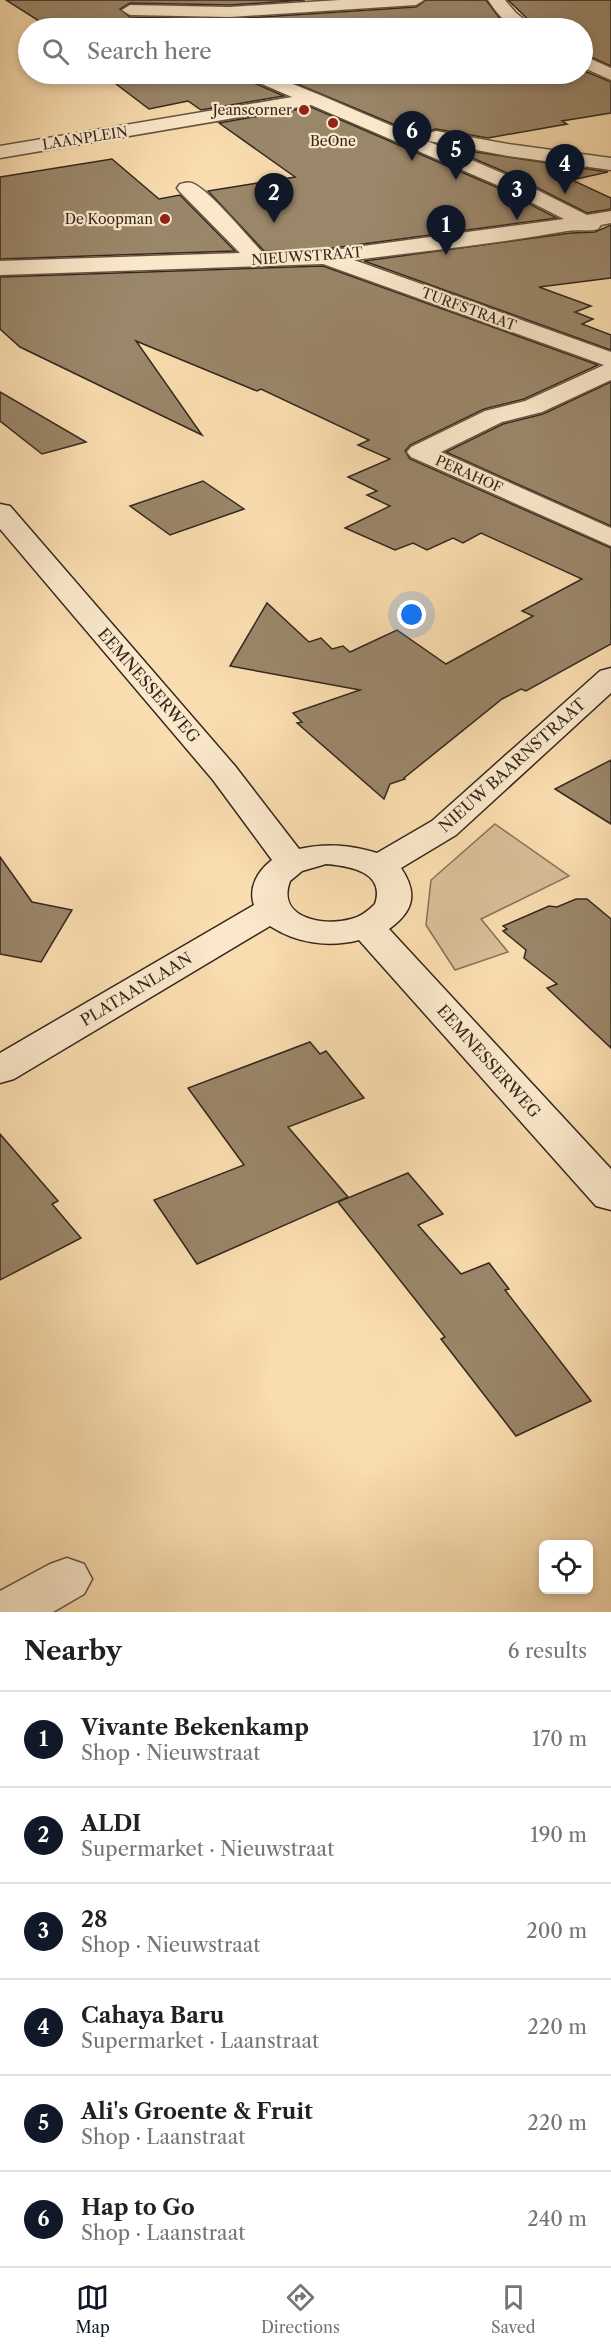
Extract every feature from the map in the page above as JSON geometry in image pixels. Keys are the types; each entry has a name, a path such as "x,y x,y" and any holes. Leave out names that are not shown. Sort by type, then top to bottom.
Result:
{"street":[{"path":"145,18 122,6 230,12 416,0"},
{"path":"496,0 512,18"},
{"path":"593,66 611,75"},
{"path":"278,84 504,181 587,222 611,239"},
{"name":"LAANPLEIN","path":"0,152 314,99"},
{"path":"378,126 508,150 611,164"},
{"path":"187,188 258,260"},
{"name":"NIEUWSTRAAT","path":"0,268 326,257 611,217"},
{"name":"TURFSTRAAT","path":"326,257 611,360"},
{"name":"PERAHOF","path":"611,371 533,408 494,416 420,452 611,538"},
{"name":"EEMNESSERWEG","path":"0,512 224,773 292,863"},
{"name":"NIEUW BAARNSTRAAT","path":"379,866 444,828 611,677"},
{"path":"326,854 345,855 379,866 389,878 395,891 393,905 383,917 367,927 341,933 313,931 289,922 273,909 268,896 270,883 278,872 292,863 326,854"},
{"name":"PLATAANLAAN","path":"0,1070 273,909"},
{"name":"EEMNESSERWEG","path":"367,927 611,1195"},
{"path":"8,1612 66,1580"}],"shaded area":[{"path":"495,824 569,876 481,919 508,952 455,970 426,925 431,880"}],"building":[{"path":"6,0 305,0 230,5 130,3 120,9 130,17 180,18 34,18"},
{"path":"426,0 486,0 500,18 246,18 416,7"},
{"path":"508,0 611,0 611,66 593,58 593,18 527,18"},
{"path":"593,75 611,82 611,113 562,121 567,124 488,138 436,129 428,131 424,137 297,84 593,84"},
{"path":"116,84 256,84 284,96 201,110 188,101 149,109"},
{"path":"311,107 496,187 557,218 326,249 264,251 208,191 295,177 219,123"},
{"path":"449,148 608,172 572,180 611,198 611,209 587,213 512,175"},
{"path":"112,159 159,199 180,195 235,251 0,259 0,177"},
{"path":"611,225 611,278 539,287 591,306 575,312 593,319 582,324 611,335 611,350 364,261 571,233 595,232"},
{"path":"323,266 598,365 524,399 484,409 410,445 405,451 410,459 611,548 611,644 526,691 521,689 502,699 405,779 390,784 384,799 297,723 302,722 293,713 360,690 230,666 267,603 309,642 321,638 332,649 343,646 350,652 397,630 446,664 533,616 522,611 582,579 481,533 463,543 453,538 427,550 413,543 395,550 345,528 390,506 367,495 377,491 348,477 390,459 358,445 369,440 261,389 257,391 136,341 202,435 20,347 0,329 0,277"},
{"path":"611,382 611,526 446,452 503,424 543,414"},
{"path":"0,392 86,442 42,454 0,421"},
{"path":"203,481 244,509 170,535 130,506"},
{"path":"611,760 611,824 555,789"},
{"path":"0,857 32,902 72,910 41,962 0,954"},
{"path":"576,899 587,899 611,919 611,1048 547,988 557,984 524,958 526,950 503,931 507,929 503,926 549,906 557,907"},
{"path":"310,1042 320,1054 326,1051 364,1098 288,1127 348,1197 197,1264 154,1200 244,1165 188,1088"},
{"path":"0,1134 58,1201 52,1204 81,1238 0,1280"},
{"path":"408,1173 443,1214 418,1225 461,1274 489,1263 509,1289 505,1290 591,1401 516,1436 441,1339 445,1337 338,1202"}],"place":[{"name":"Jeanscorner","path":"304,110"},
{"name":"BeOne","path":"333,123"},
{"name":"Hap to Go","path":"412,161"},
{"name":"Ali's Groente & Fruit","path":"456,180"},
{"name":"Cahaya Baru","path":"565,194"},
{"name":"De Koopman","path":"165,219"},
{"name":"28","path":"517,220"},
{"name":"ALDI","path":"274,223"},
{"name":"Vivante Bekenkamp","path":"446,255"}]}
